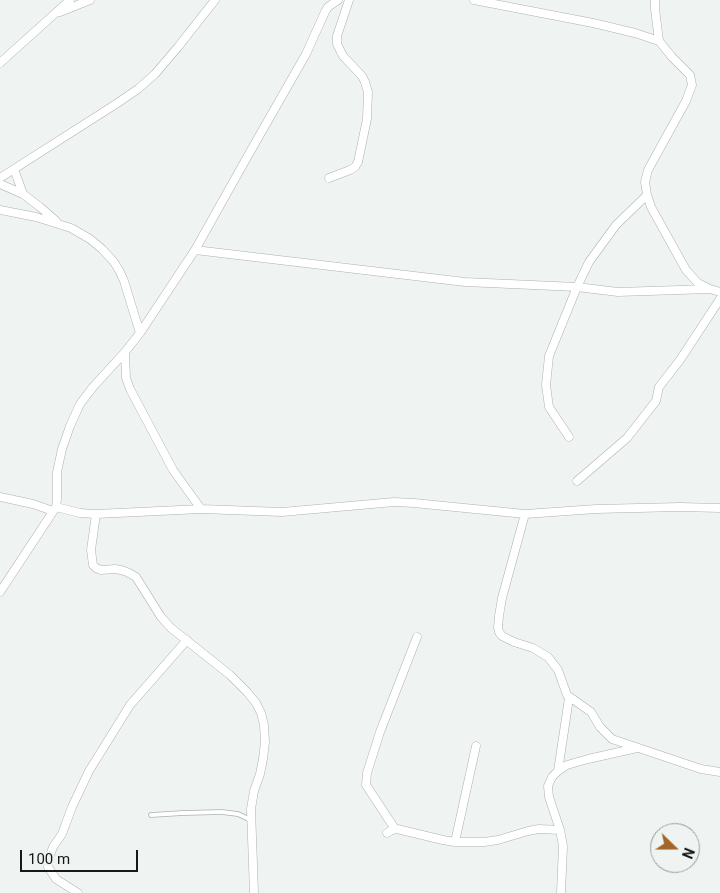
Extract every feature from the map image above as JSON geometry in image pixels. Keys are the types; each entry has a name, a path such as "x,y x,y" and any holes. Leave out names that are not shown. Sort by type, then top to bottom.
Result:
{"street":[{"path":"0,63 70,0"},
{"path":"56,14 90,0"},
{"path":"0,178 138,89 155,74 215,0"},
{"path":"329,178 355,167 358,162 367,119 368,92 365,82 362,76 343,56 337,44 337,36 349,0"},
{"path":"474,0 593,23 660,41"},
{"path":"655,0 660,41 672,58 690,75 692,85 686,101 648,170 645,182 646,195 686,270 698,283 720,292"},
{"path":"0,592 55,509 57,472 62,449 80,404 92,387 140,333 195,250 306,54 325,12 335,1"},
{"path":"14,169 23,194"},
{"path":"0,184 23,194 59,223"},
{"path":"569,437 548,407 546,385 549,356 589,262 616,225 646,195"},
{"path":"0,210 59,223 90,239 102,249 114,262 124,281 140,333"},
{"path":"195,250 465,282 577,287 618,292 710,289"},
{"path":"577,481 627,438 656,401 659,387 680,360 720,299"},
{"path":"125,352 126,378 130,389 173,470 201,509"},
{"path":"0,497 55,509 96,514 201,509 282,512 394,502 525,514 596,509 720,508"},
{"path":"96,514 91,550 93,565 101,570 115,569 136,577 170,628 230,675 248,692 261,713 264,734 263,759 251,809 254,893"},
{"path":"525,514 502,598 498,627 502,636 533,648 548,657 558,670 569,698 591,712 600,727 612,739 701,769 720,772"},
{"path":"395,829 366,785 366,773 417,637"},
{"path":"78,893 56,878 48,866 53,847 62,834 89,771 130,705 187,640"},
{"path":"558,771 569,698"},
{"path":"455,842 476,746"},
{"path":"561,893 564,853 560,830 549,797 548,786 552,777 567,765 637,748"},
{"path":"387,833 395,829 455,842 484,842 539,829 560,830"}],"lane":[{"path":"151,815 222,812 238,814 251,820"}]}
